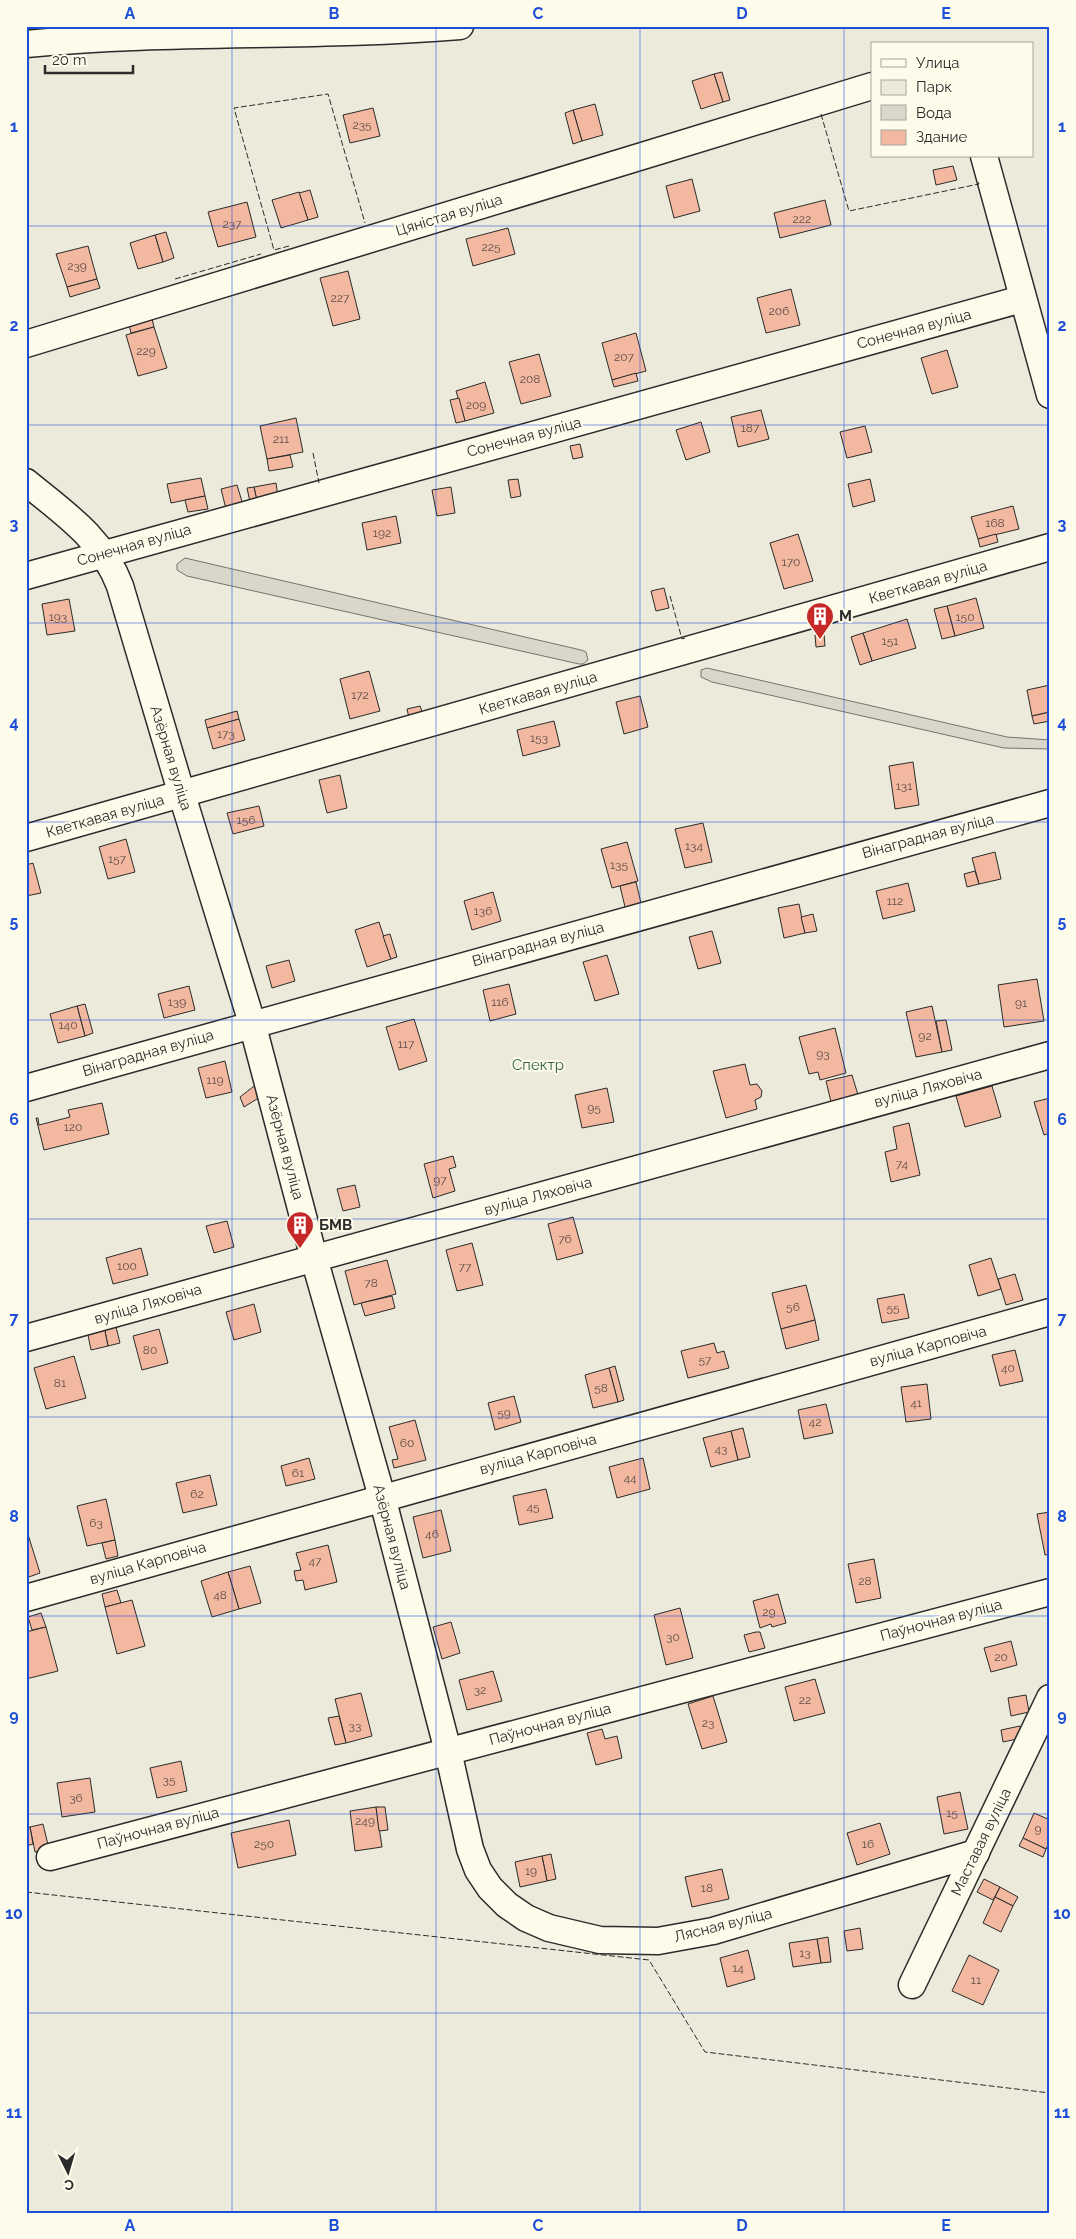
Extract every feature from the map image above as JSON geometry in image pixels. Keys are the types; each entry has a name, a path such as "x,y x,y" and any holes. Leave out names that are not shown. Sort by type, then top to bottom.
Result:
{"street":[{"path":"26,44 121,38 394,31 460,26"},
{"name":"Цяністая вуліца","path":"26,344 871,86"},
{"path":"985,158 1050,395"},
{"name":"Сонечная вуліца","path":"26,576 1022,299"},
{"name":"Азёрная вуліца","path":"26,482 81,527 104,553 120,586 252,1023 314,1258 382,1497 448,1751 470,1849"},
{"name":"Кветкавая вуліца","path":"26,838 1050,547"},
{"name":"Вінаградная вуліца","path":"26,1088 252,1023 1050,802"},
{"name":"вуліца Ляховіча","path":"26,1338 1050,1055"},
{"name":"вуліца Карповіча","path":"26,1598 382,1497 1050,1312"},
{"name":"Паўночная вуліца","path":"50,1857 1050,1592"},
{"name":"Маставая вуліца","path":"912,1985 1050,1698"},
{"name":"Лясная вуліца","path":"470,1849 478,1870 490,1888 506,1905 526,1918 574,1936 628,1942 658,1941 712,1931 976,1853"}],"green space":[{"name":"Спектр","path":"460,26 1050,26 1050,2213 26,2213 26,44"}],"water":[{"path":"185,558 581,650 586,652 588,660 583,664 579,664 187,576 177,570 177,564"},
{"path":"707,668 1007,737 1050,740 1050,749 1004,748 712,682 701,677 701,670"}],"building":[{"path":"722,72 730,100 723,102 714,74"},
{"path":"714,74 723,102 701,109 692,81"},
{"path":"595,104 603,135 582,141 573,110"},
{"path":"373,108 380,136 350,143 343,115"},
{"path":"573,110 582,141 573,144 565,113"},
{"path":"953,166 957,180 936,185 933,170"},
{"path":"692,179 700,211 674,218 666,186"},
{"path":"310,190 318,217 308,220 299,193"},
{"path":"299,192 308,220 281,228 272,200"},
{"path":"825,200 831,225 780,238 774,213"},
{"path":"247,202 256,237 218,247 208,212"},
{"path":"508,228 515,254 473,266 466,239"},
{"path":"166,232 174,258 163,262 155,235"},
{"path":"155,235 163,262 138,269 130,243"},
{"path":"88,246 97,279 67,287 56,254"},
{"path":"348,271 360,319 333,326 320,278"},
{"path":"97,279 100,288 70,297 67,287"},
{"path":"791,289 800,325 766,333 757,298"},
{"path":"151,315 154,327 131,333 128,321"},
{"path":"154,327 167,368 138,376 126,335"},
{"path":"636,333 646,371 612,380 602,343"},
{"path":"947,350 958,387 932,394 921,358"},
{"path":"539,354 551,396 521,404 509,362"},
{"path":"636,373 638,381 614,387 612,380"},
{"path":"485,382 494,413 465,421 456,391"},
{"path":"459,398 465,421 456,423 450,400"},
{"path":"761,410 769,439 738,447 731,417"},
{"path":"296,418 303,452 267,459 260,426"},
{"path":"701,422 710,452 686,460 676,430"},
{"path":"865,426 872,452 847,458 840,432"},
{"path":"580,444 583,457 573,459 570,446"},
{"path":"290,455 293,467 269,471 267,459"},
{"path":"201,478 205,496 171,503 167,484"},
{"path":"518,479 521,496 511,498 508,480"},
{"path":"870,479 875,501 853,507 848,484"},
{"path":"276,483 278,497 257,501 254,487"},
{"path":"237,485 244,508 227,513 221,489"},
{"path":"254,487 257,501 250,502 247,488"},
{"path":"451,487 455,513 437,516 432,490"},
{"path":"205,496 208,509 188,512 185,500"},
{"path":"1013,506 1019,529 978,539 971,517"},
{"path":"396,516 401,543 367,550 362,523"},
{"path":"798,534 813,581 784,589 770,543"},
{"path":"996,534 998,542 980,547 978,539"},
{"path":"664,588 669,608 656,611 651,591"},
{"path":"976,598 984,628 955,636 947,606"},
{"path":"69,599 75,631 47,635 42,604"},
{"path":"947,606 955,636 942,639 934,609"},
{"path":"907,619 916,648 872,661 863,633"},
{"path":"863,633 872,661 860,665 851,637"},
{"name":"М","path":"824,634 825,646 816,647 815,635"},
{"path":"369,671 380,711 350,719 340,679"},
{"path":"1050,685 1050,712 1032,716 1027,690"},
{"path":"640,696 648,727 624,734 616,702"},
{"path":"420,706 423,714 409,718 407,709"},
{"path":"237,711 239,719 207,728 205,720"},
{"path":"1050,712 1050,721 1034,724 1032,716"},
{"path":"239,719 245,740 213,749 207,728"},
{"path":"554,721 560,746 523,756 517,730"},
{"path":"913,762 919,805 895,809 889,766"},
{"path":"340,775 347,808 327,813 319,780"},
{"path":"259,806 264,826 233,834 227,813"},
{"path":"703,823 712,862 685,868 675,829"},
{"path":"126,839 135,872 108,879 99,847"},
{"path":"627,842 638,881 612,888 601,849"},
{"path":"995,852 1001,879 979,884 972,858"},
{"path":"33,863 41,893 26,896 26,865"},
{"path":"975,871 979,884 967,887 964,874"},
{"path":"636,882 642,907 626,911 620,886"},
{"path":"908,883 915,911 883,919 876,891"},
{"path":"493,892 501,921 472,930 464,901"},
{"path":"799,904 805,933 784,938 778,908"},
{"path":"813,914 817,931 805,933 801,917"},
{"path":"379,922 391,959 367,967 355,930"},
{"path":"712,931 721,963 698,969 689,937"},
{"path":"390,934 397,957 391,959 383,936"},
{"path":"607,955 619,994 595,1001 583,962"},
{"path":"289,960 295,981 272,988 266,966"},
{"path":"1037,979 1044,1021 1004,1027 998,985"},
{"path":"509,984 516,1014 490,1021 483,990"},
{"path":"189,986 195,1010 164,1018 158,994"},
{"path":"85,1004 93,1033 85,1036 77,1006"},
{"path":"77,1006 85,1036 58,1043 50,1014"},
{"path":"932,1006 942,1052 916,1057 906,1012"},
{"path":"414,1019 427,1061 399,1070 386,1027"},
{"path":"946,1020 952,1050 942,1052 936,1021"},
{"path":"835,1028 846,1073 820,1080 818,1072 809,1074 799,1037"},
{"path":"225,1061 232,1092 206,1098 198,1068"},
{"path":"745,1064 750,1085 757,1084 762,1091 761,1097 755,1100 757,1109 726,1118 713,1071"},
{"path":"852,1075 858,1095 831,1102 826,1081"},
{"path":"262,1080 265,1094 244,1107 240,1097"},
{"path":"992,1086 1001,1117 965,1127 956,1096"},
{"path":"607,1088 614,1122 582,1128 575,1095"},
{"path":"1050,1098 1050,1133 1044,1135 1034,1102"},
{"path":"102,1103 109,1134 44,1150 36,1118 38,1118 39,1125 70,1117 68,1110"},
{"path":"909,1123 920,1175 891,1182 885,1152 897,1149 893,1127"},
{"path":"453,1156 456,1167 449,1169 455,1191 433,1198 424,1164"},
{"path":"355,1185 360,1207 343,1211 337,1189"},
{"path":"573,1217 583,1253 557,1260 548,1224"},
{"path":"227,1221 234,1247 214,1253 206,1226"},
{"path":"472,1243 483,1285 457,1291 446,1250"},
{"path":"141,1248 148,1275 113,1284 106,1258"},
{"path":"991,1258 1001,1289 978,1296 969,1265"},
{"path":"387,1260 396,1294 354,1305 345,1271"},
{"path":"1015,1274 1023,1300 1006,1305 998,1279"},
{"path":"806,1285 815,1320 781,1329 772,1293"},
{"path":"904,1294 909,1318 882,1323 877,1299"},
{"path":"392,1296 395,1308 365,1316 361,1303"},
{"path":"254,1304 261,1332 234,1340 226,1312"},
{"path":"815,1320 819,1340 786,1349 781,1329"},
{"path":"115,1323 120,1343 108,1346 104,1326"},
{"path":"104,1326 108,1346 91,1350 87,1330"},
{"path":"159,1329 168,1363 142,1370 133,1336"},
{"path":"714,1343 717,1353 724,1351 729,1368 688,1378 681,1351"},
{"path":"1015,1350 1023,1381 1000,1386 992,1355"},
{"path":"74,1356 86,1398 46,1409 34,1368"},
{"path":"615,1366 624,1400 618,1402 609,1368"},
{"path":"609,1368 618,1402 593,1408 585,1375"},
{"path":"927,1384 931,1419 906,1422 901,1387"},
{"path":"514,1396 521,1422 495,1430 488,1403"},
{"path":"826,1404 833,1433 804,1439 798,1410"},
{"path":"415,1420 426,1460 394,1468 392,1460 398,1459 389,1427"},
{"path":"743,1428 750,1457 738,1460 731,1431"},
{"path":"731,1431 738,1460 711,1467 703,1438"},
{"path":"309,1458 315,1479 286,1486 281,1466"},
{"path":"643,1458 650,1489 617,1498 609,1467"},
{"path":"210,1475 217,1505 183,1513 176,1483"},
{"path":"546,1489 553,1518 519,1525 513,1496"},
{"path":"106,1499 115,1540 87,1546 77,1506"},
{"path":"441,1510 451,1551 423,1558 413,1517"},
{"path":"1050,1512 1050,1554 1045,1555 1037,1514"},
{"path":"26,1528 40,1573 26,1578"},
{"path":"115,1540 118,1556 106,1559 102,1543"},
{"path":"328,1545 337,1582 305,1590 303,1580 296,1581 294,1571 301,1570 296,1553"},
{"path":"874,1559 881,1598 856,1603 848,1564"},
{"path":"250,1566 261,1603 239,1609 228,1572"},
{"path":"228,1572 239,1609 212,1617 201,1581"},
{"path":"117,1590 121,1603 105,1607 102,1594"},
{"path":"778,1594 786,1623 772,1627 771,1624 760,1628 753,1601"},
{"path":"132,1600 145,1646 117,1654 105,1607"},
{"path":"680,1608 693,1658 666,1665 654,1615"},
{"path":"41,1613 46,1627 32,1630 28,1617"},
{"path":"451,1622 460,1653 442,1659 433,1627"},
{"path":"46,1627 58,1671 26,1679 26,1632"},
{"path":"760,1632 765,1648 749,1652 744,1635"},
{"path":"1011,1641 1017,1665 991,1672 984,1648"},
{"path":"493,1671 502,1701 467,1710 459,1680"},
{"path":"815,1679 825,1713 794,1721 785,1687"},
{"path":"361,1693 372,1736 346,1743 335,1699"},
{"path":"1026,1695 1029,1712 1011,1716 1008,1698"},
{"path":"713,1696 727,1742 702,1749 688,1704"},
{"path":"339,1716 346,1743 335,1745 328,1718"},
{"path":"1020,1726 1022,1738 1003,1742 1001,1730"},
{"path":"602,1729 605,1739 617,1736 622,1758 596,1765 587,1733"},
{"path":"181,1761 187,1791 157,1798 150,1768"},
{"path":"90,1778 95,1812 62,1817 57,1783"},
{"path":"960,1792 968,1829 944,1834 937,1797"},
{"path":"376,1807 382,1847 355,1851 350,1811"},
{"path":"376,1807 385,1807 388,1830 379,1831"},
{"path":"1034,1813 1050,1820 1050,1841 1046,1849 1023,1838"},
{"path":"289,1820 296,1855 238,1868 231,1833"},
{"path":"880,1823 890,1854 857,1865 847,1833"},
{"path":"43,1824 49,1849 35,1852 30,1827"},
{"path":"30,1827 33,1844 26,1846 26,1828"},
{"path":"1023,1838 1046,1849 1043,1857 1019,1846"},
{"path":"551,1854 556,1879 547,1881 542,1856"},
{"path":"542,1856 547,1881 520,1887 515,1862"},
{"path":"722,1869 729,1899 692,1907 685,1877"},
{"path":"984,1879 1000,1887 993,1900 977,1892"},
{"path":"1000,1887 1018,1897 1013,1906 995,1897"},
{"path":"995,1897 1013,1906 1001,1932 983,1923"},
{"path":"860,1928 863,1949 847,1951 844,1931"},
{"path":"828,1937 831,1962 821,1963 817,1939"},
{"path":"817,1939 821,1963 793,1967 789,1943"},
{"path":"748,1950 755,1979 727,1987 720,1958"},
{"path":"969,1955 999,1970 983,2005 952,1991"}],"fence":[{"path":"289,246 274,250 234,108 328,94 365,223"},
{"path":"821,114 849,211 979,184 978,181"},
{"path":"175,279 261,254"},
{"path":"313,453 319,483"},
{"path":"670,596 682,639 685,638"},
{"path":"26,1892 649,1960 705,2052 1050,2093"}],"place":[{"name":"М","path":"820,640"},
{"name":"БМВ","path":"300,1249"}]}
